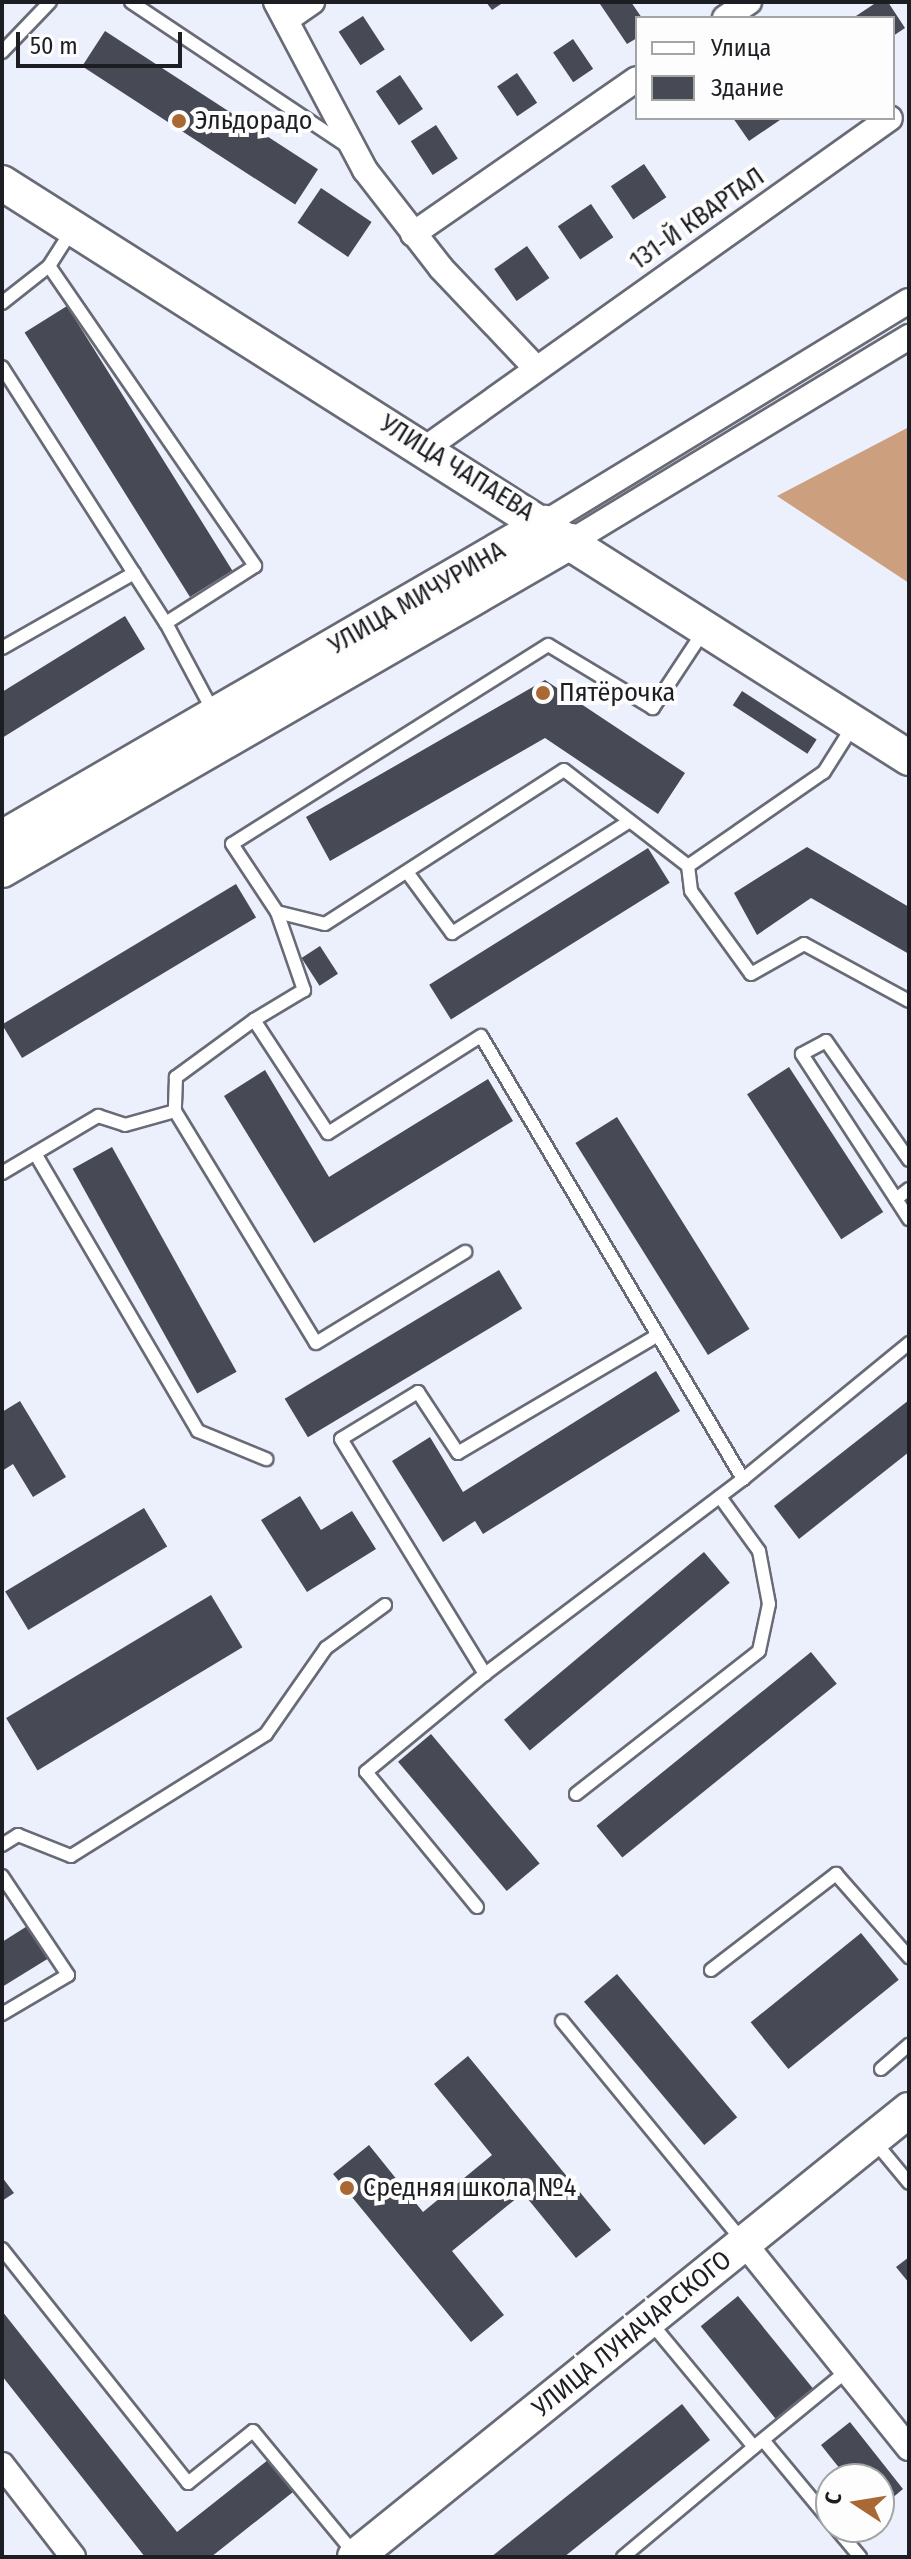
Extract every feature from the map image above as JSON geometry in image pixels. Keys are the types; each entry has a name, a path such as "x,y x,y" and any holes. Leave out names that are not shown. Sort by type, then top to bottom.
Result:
{"street":[{"path":"312,2 281,11 350,147 413,234 535,367"},
{"path":"728,16 749,2"},
{"path":"413,234 635,80"},
{"name":"131-Й КВАРТАЛ","path":"426,448 535,367 887,120"},
{"name":"УЛИЦА ЧАПАЕВА","path":"2,183 559,532 909,758"},
{"name":"УЛИЦА МИЧУРИНА","path":"2,870 559,532 909,301"},
{"name":"УЛИЦА МИЧУРИНА","path":"2,838 215,715 559,532 909,337"},
{"name":"УЛИЦА ЛУНАЧАРСКОГО","path":"356,2556 909,2110"},
{"path":"744,2243 909,2448"},
{"path":"2,2465 73,2557"}],"lane":[{"path":"2,52 50,2"},
{"path":"131,2 350,147"},
{"path":"2,303 49,266 74,227"},
{"path":"49,266 255,566 166,623"},
{"path":"3,370 166,623 215,715"},
{"path":"2,648 134,573"},
{"path":"465,1252 316,1343 175,1111 176,1077 254,1020 304,990 277,912 232,844 548,645 653,708 706,627"},
{"path":"688,866 824,772 855,723"},
{"path":"277,912 325,924 564,770 688,866 691,891 751,974 804,944 909,1001"},
{"path":"407,872 452,933 630,821"},
{"path":"254,1020 328,1133 481,1036 743,1479"},
{"path":"909,1160 826,1041 802,1054 909,1219"},
{"path":"2,1173 98,1116 125,1125 175,1111"},
{"path":"36,1155 198,1431 266,1459"},
{"path":"896,1199 909,1189"},
{"path":"485,1674 341,1439 418,1392 458,1453 658,1335"},
{"path":"477,1907 366,1772 485,1674 743,1479 909,1343"},
{"path":"576,1794 759,1651 769,1604 759,1551 720,1497"},
{"path":"2,1845 18,1835 71,1856 266,1734 326,1648 385,1605"},
{"path":"711,1970 836,1874 909,1957"},
{"path":"2,1876 68,1975 2,2014"},
{"path":"562,2021 744,2243"},
{"path":"881,2069 909,2045"},
{"path":"873,2139 909,2183"},
{"path":"2,2249 188,2483 253,2431 356,2556"},
{"path":"649,2320 815,2505"},
{"path":"623,2557 847,2371"}],"shaded area":[{"path":"909,427 909,583 777,496"}],"building":[{"path":"486,2 504,2 492,10"},
{"path":"631,2 641,16 635,16 635,39 627,44 600,4"},
{"path":"877,2 888,2 905,28 895,35 895,16 856,16"},
{"path":"363,16 385,50 360,65 339,32"},
{"path":"105,31 318,169 295,205 82,66"},
{"path":"573,39 593,69 573,82 553,52"},
{"path":"517,73 537,103 517,116 497,86"},
{"path":"400,75 423,109 399,125 376,91"},
{"path":"734,120 780,120 749,141"},
{"path":"436,125 458,159 433,175 411,141"},
{"path":"644,164 666,197 633,220 611,186"},
{"path":"321,188 372,222 348,257 298,223"},
{"path":"591,204 613,237 580,260 558,226"},
{"path":"527,246 549,278 517,301 494,269"},
{"path":"67,306 232,571 190,597 25,332"},
{"path":"125,616 145,649 2,738 2,692"},
{"path":"545,680 685,773 658,814 545,738 330,861 306,817"},
{"path":"742,691 817,739 807,754 733,705"},
{"path":"807,847 909,907 909,954 811,898 757,935 734,893"},
{"path":"648,848 670,883 451,1019 429,985"},
{"path":"236,884 256,917 22,1058 2,1025"},
{"path":"320,946 338,974 320,986 302,958"},
{"path":"789,1067 883,1212 841,1239 747,1094"},
{"path":"265,1070 329,1177 488,1079 513,1121 314,1243 224,1096"},
{"path":"617,1117 749,1329 708,1355 575,1143"},
{"path":"112,1147 237,1372 197,1394 73,1169"},
{"path":"499,1270 522,1309 308,1437 285,1399"},
{"path":"656,1371 680,1411 483,1534 475,1521 443,1542 392,1461 430,1437 463,1492"},
{"path":"909,1400 909,1452 799,1539 774,1506"},
{"path":"20,1401 66,1477 33,1497 13,1464 2,1471 2,1412"},
{"path":"300,1496 321,1530 352,1511 376,1549 307,1592 261,1520"},
{"path":"144,1508 167,1547 28,1630 5,1591"},
{"path":"704,1552 730,1583 530,1750 504,1720"},
{"path":"211,1595 242,1647 38,1770 6,1718"},
{"path":"811,1652 837,1684 622,1858 597,1826"},
{"path":"431,1734 540,1863 507,1891 398,1762"},
{"path":"29,1925 49,1958 2,1987 2,1942"},
{"path":"861,1933 899,1980 788,2069 751,2022"},
{"path":"617,1974 737,2117 704,2145 584,2002"},
{"path":"468,2056 611,2230 576,2258 523,2193 452,2251 504,2315 471,2342 333,2174 369,2145 423,2212 492,2155 434,2084"},
{"path":"2,2177 14,2193 2,2201"},
{"path":"909,2257 909,2283 896,2267"},
{"path":"738,2296 815,2391 777,2421 701,2326"},
{"path":"2,2311 177,2532 268,2460 293,2492 211,2557 145,2557 2,2376"},
{"path":"682,2404 710,2440 564,2557 491,2557"},
{"path":"850,2422 882,2463 835,2463 821,2445"},
{"path":"895,2479 903,2489 895,2496"}],"place":[{"name":"Эльдорадо","path":"179,121"},
{"name":"Пятёрочка","path":"543,693"},
{"name":"Средняя школа №4","path":"347,2188"}]}
